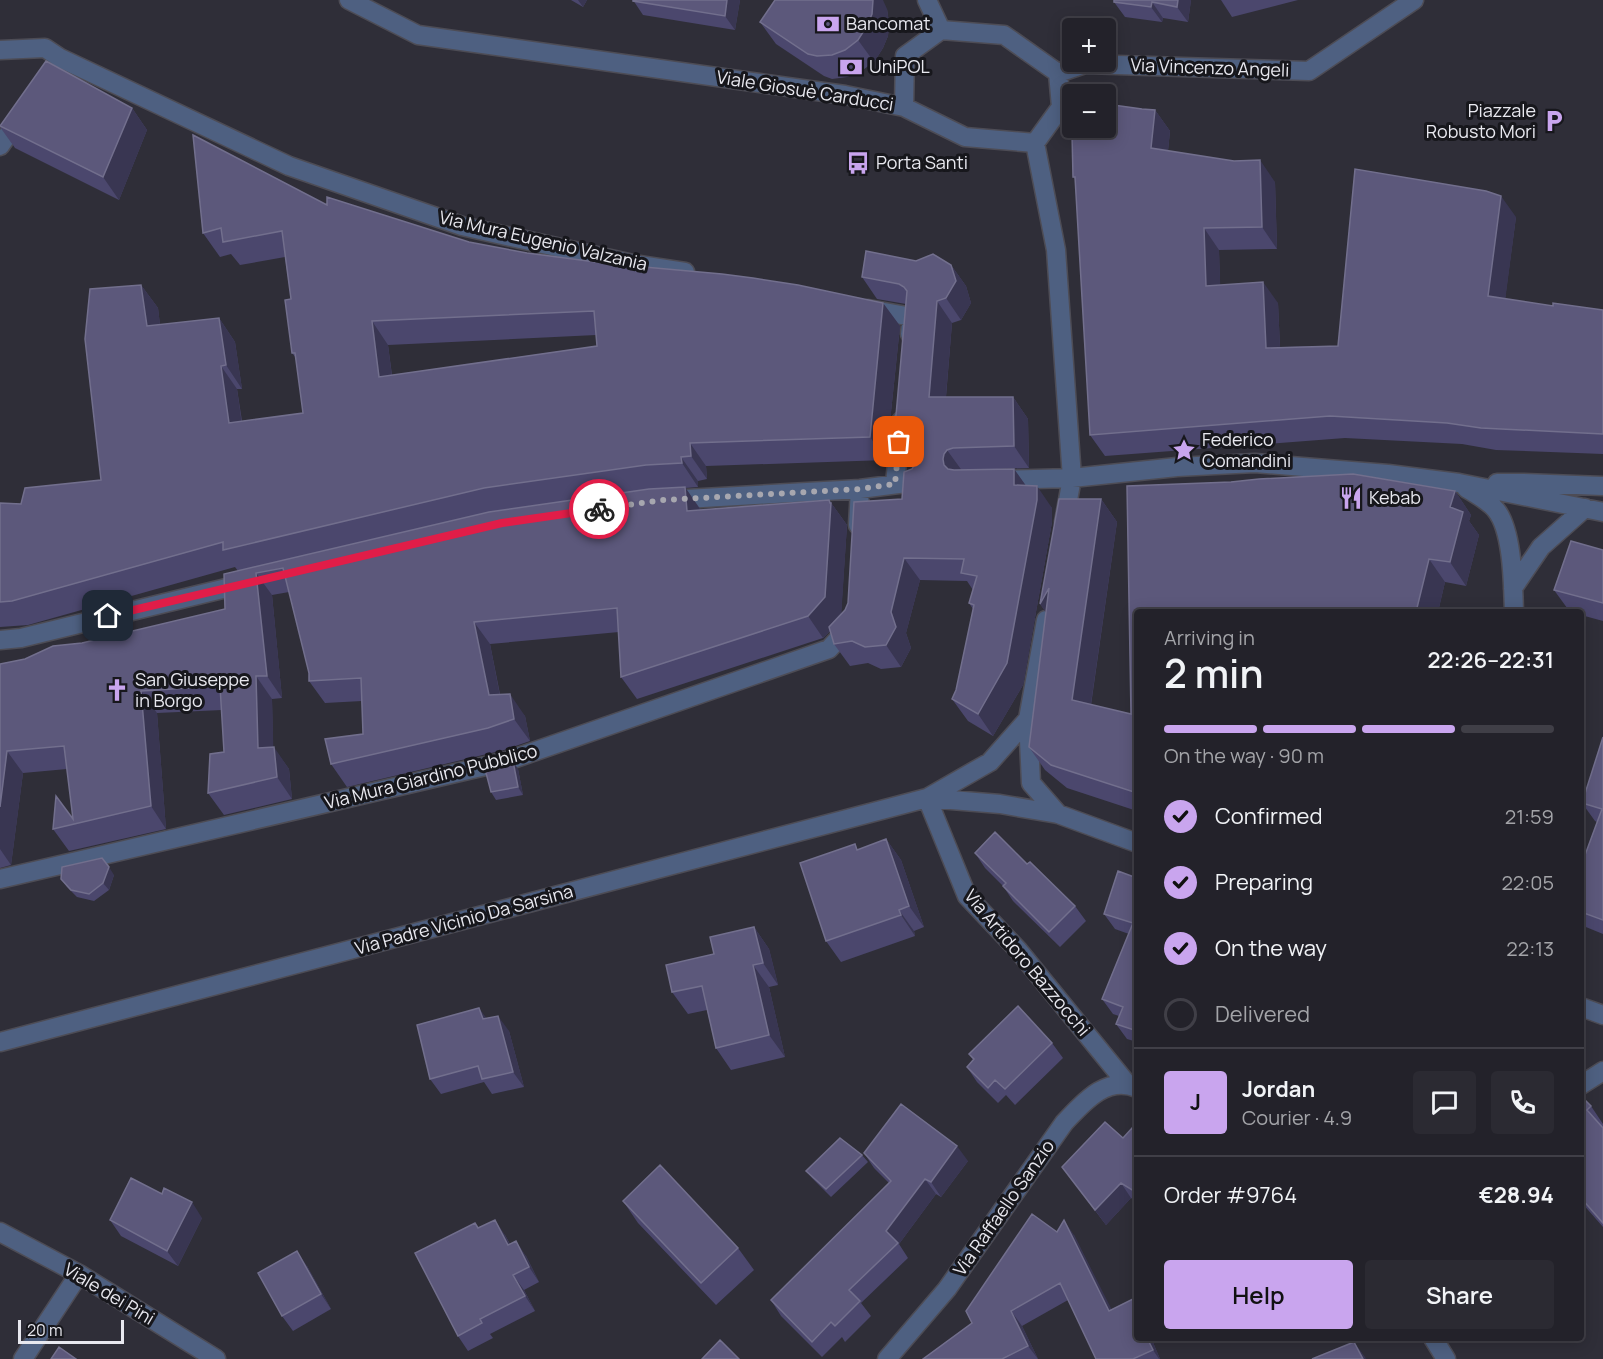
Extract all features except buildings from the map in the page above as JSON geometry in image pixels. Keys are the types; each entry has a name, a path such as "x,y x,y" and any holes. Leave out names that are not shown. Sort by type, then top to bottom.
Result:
{"street":[{"name":"Viale Giosuè Carducci","path":"349,0 418,35 846,95 904,107 965,137 1035,143"},
{"path":"927,0 941,30"},
{"name":"Via Vincenzo Angeli","path":"1058,73 1085,64 1309,71 1414,0"},
{"path":"904,107 905,56 941,30 1004,35 1058,73 1061,107 1035,143 1056,250 1072,478 1061,536"},
{"name":"Via Mura Eugenio Valzania","path":"0,50 45,48 56,63 289,166 462,226 633,264 697,274"},
{"path":"0,146 26,107"},
{"path":"848,305 912,317 908,350"},
{"path":"895,484 903,406"},
{"path":"980,480 1072,478 1177,467 1255,463 1388,474 1459,483 1594,510"},
{"path":"653,501 860,489 920,482"},
{"path":"1459,483 1603,486"},
{"path":"1459,483 1496,509 1505,525 1514,609"},
{"path":"857,545 860,489"},
{"path":"1513,588 1541,547 1594,510"},
{"path":"0,640 21,638 258,580"},
{"path":"1049,604 1028,719 1031,783 1058,814"},
{"name":"Via Mura Giardino Pubblico","path":"0,879 507,761 829,649 852,624 852,613"},
{"name":"Via Padre Vicinio Da Sarsina","path":"0,1042 927,798 990,762 1028,719"},
{"name":"Via Padre Vicinio Da Sarsina","path":"927,798 1000,804 1058,814 1134,842"},
{"name":"Via Artidoro Bazzocchi","path":"927,798 967,896 1018,951 1132,1086"},
{"path":"1584,1008 1603,1015"},
{"path":"1584,1083 1603,1071"},
{"name":"Via Raffaello Sanzio","path":"887,1359 947,1289 1064,1123 1084,1101 1104,1088 1132,1086"},
{"name":"Viale dei Pini","path":"0,1232 79,1274 216,1359"},
{"path":"23,1359 79,1274"},
{"path":"1435,1341 1446,1359"}],"way so far":[{"path":"599,509 664,500 860,489 895,484 899,442"}],"place":[{"name":"Bancomat","path":"828,24"},
{"name":"UniPOL","path":"851,67"},
{"name":"Piazzale Robusto Mori","path":"1554,121"},
{"name":"Porta Santi","path":"858,163"},
{"name":"Federico Comandini","path":"1184,450"},
{"name":"Kebab","path":"1351,498"},
{"name":"San Giuseppe in Borgo","path":"117,690"}],"route":[{"path":"108,616 502,523 599,509"}]}
